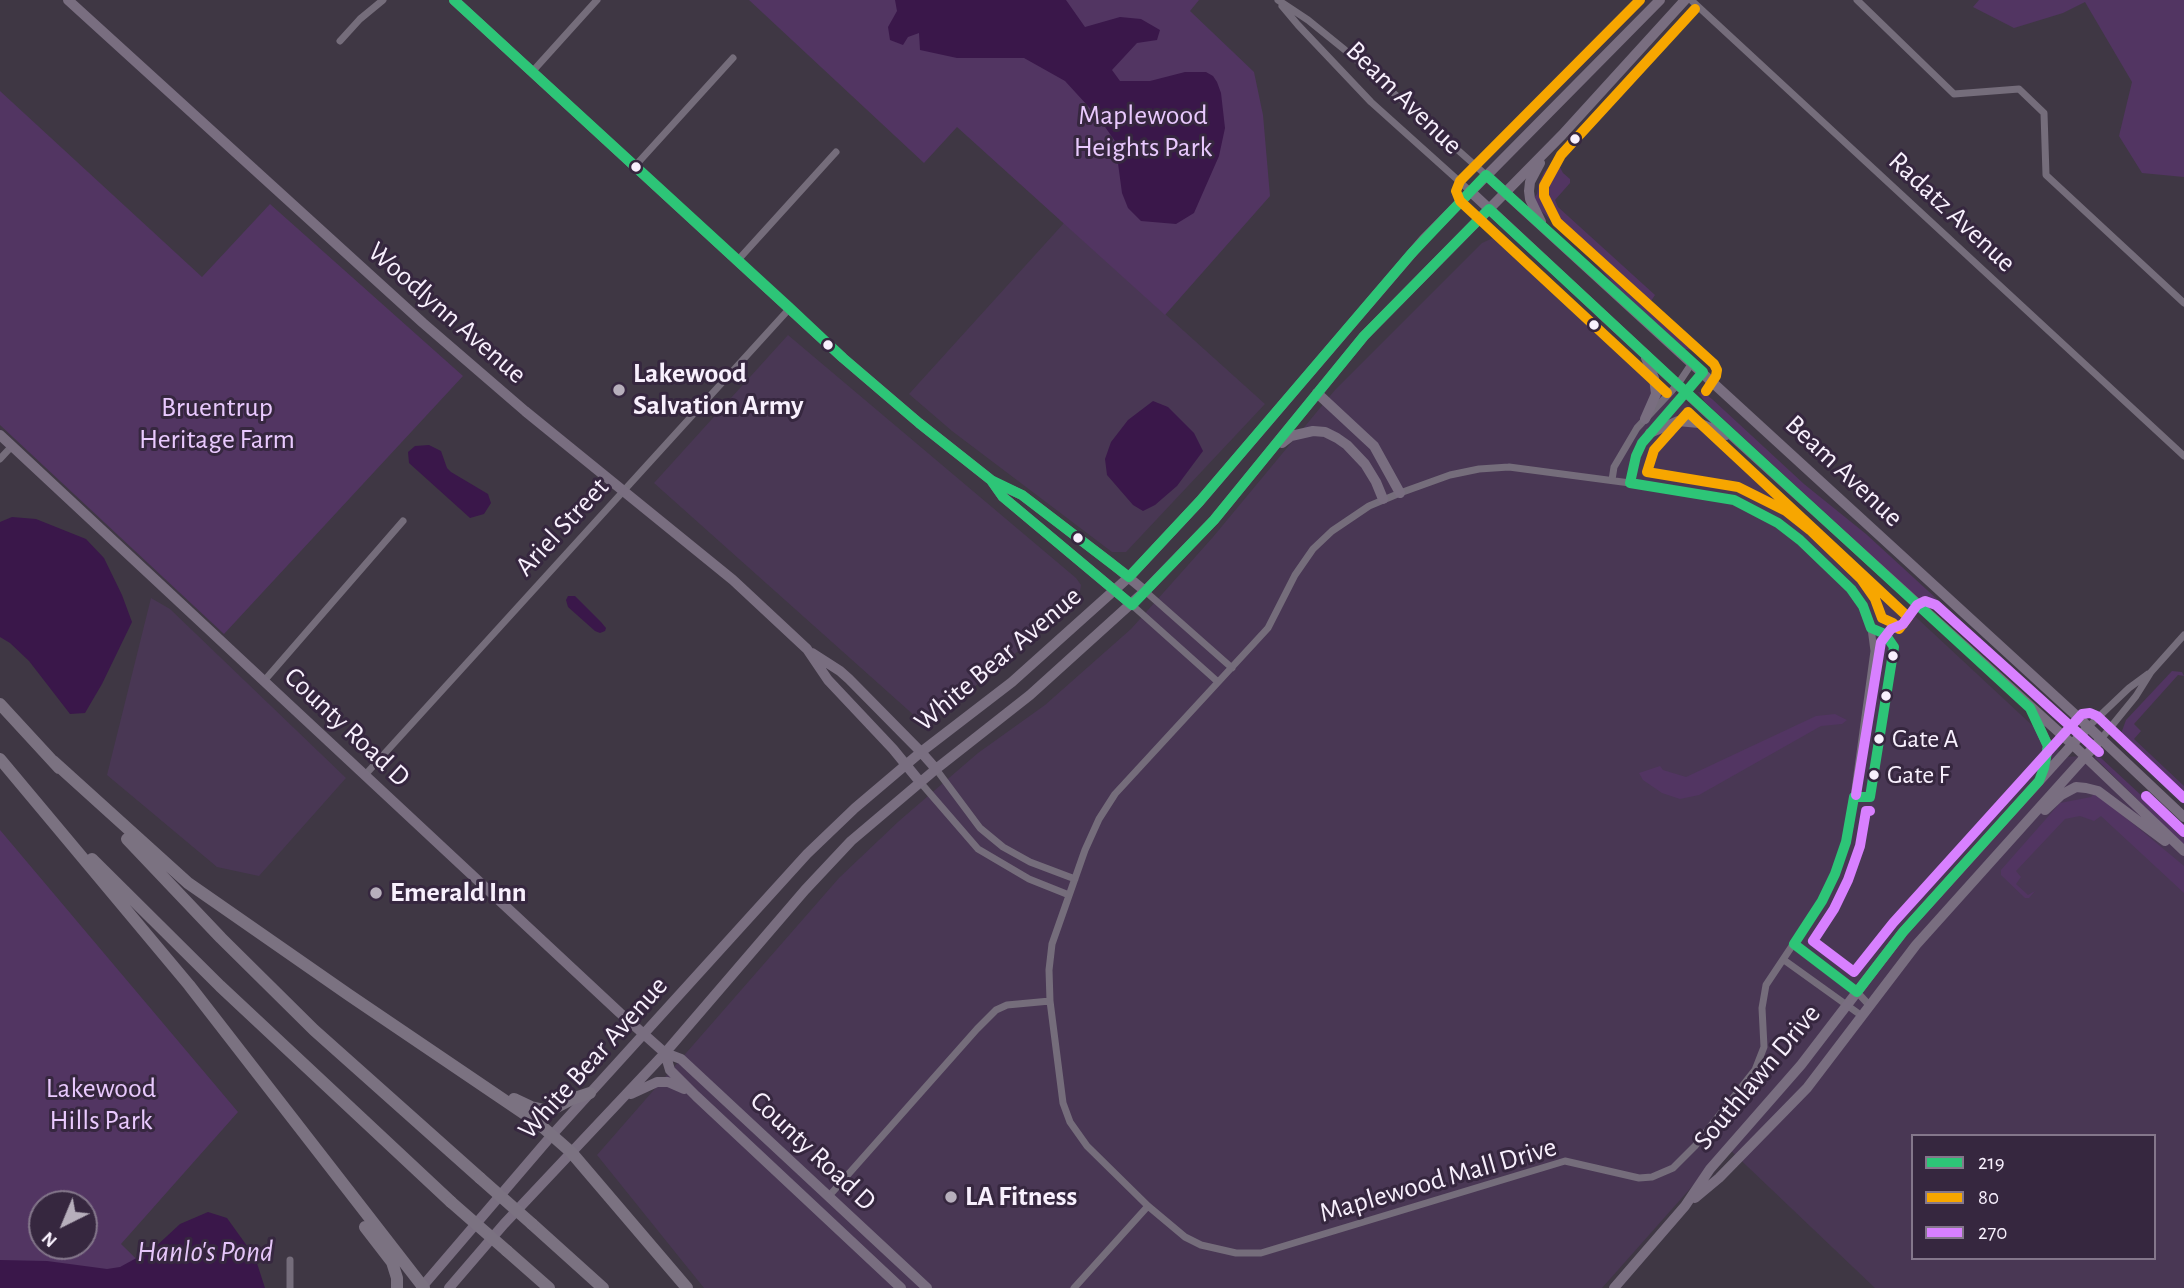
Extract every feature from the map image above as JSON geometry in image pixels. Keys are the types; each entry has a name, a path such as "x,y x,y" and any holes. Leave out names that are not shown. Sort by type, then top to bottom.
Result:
{"highway":[{"path":"0,704 222,938 314,1030 603,1288"},
{"path":"0,759 189,985 422,1287"},
{"path":"53,761 188,883 552,1135 571,1152 687,1288"},
{"path":"33,799 219,986 451,1202 549,1288"},
{"path":"470,1076 531,1107 549,1111 590,1093"},
{"path":"276,1098 334,1187 392,1262 397,1288"}],"street":[{"name":"Woodlynn Avenue","path":"68,0 362,270 524,411 715,565 807,649 840,671 936,769"},
{"path":"340,41 360,19 383,0"},
{"path":"454,0 877,388 991,481 1003,497 1116,590 1218,682"},
{"path":"532,72 597,0"},
{"name":"Beam Avenue","path":"1278,0 1345,50 1486,174 2184,817"},
{"name":"Beam Avenue","path":"1278,0 1371,103 2072,744 2184,853"},
{"name":"White Bear Avenue","path":"422,1287 552,1135 807,854 906,764 1012,682 1129,577 1200,501 1392,276 1470,191 1660,0"},
{"name":"White Bear Avenue","path":"449,1288 504,1224 665,1053 830,863 880,814 1030,695 1132,605 1213,520 1364,336 1550,147 1685,0"},
{"name":"Radatz Avenue","path":"1690,0 2184,456"},
{"path":"1857,0 1954,94 2019,89 2044,113 2046,175 2184,303"},
{"path":"635,166 733,58"},
{"path":"1546,231 1533,206 1529,191 1532,176 1550,147"},
{"path":"738,260 836,152"},
{"name":"Ariel Street","path":"365,775 790,308"},
{"path":"1643,352 1656,384 1656,394 1645,419"},
{"path":"1630,482 1636,456 1682,388 1692,363"},
{"path":"1612,480 1614,467 1636,428 1703,372"},
{"path":"1317,393 1374,446 1400,492"},
{"path":"1650,433 1678,421 1699,423 1738,441"},
{"path":"1266,456 1291,436 1313,431 1325,432 1357,454 1376,482 1383,499"},
{"name":"County Road D","path":"0,435 645,1035 665,1053 681,1059 927,1288"},
{"path":"0,459 12,446"},
{"name":"Maplewood Mall Drive","path":"1509,467 1612,480 1734,500 1778,523 1851,589 1863,606 1871,628 1874,651 1846,842 1827,891 1766,985 1762,1008 1764,1047 1755,1070 1684,1159 1664,1173 1639,1178 1565,1161 1261,1253 1236,1253 1201,1245 1185,1237 1087,1146 1070,1122 1063,1103 1050,1001 1052,944 1099,818 1115,794 1268,628 1294,575 1313,549 1344,522 1400,492 1450,475 1479,469 1509,467"},
{"path":"991,481 1022,495 1129,577 1232,668"},
{"path":"264,681 403,521"},
{"name":"Southlawn Drive","path":"1685,1206 1719,1178 1807,1088 1916,945 2101,739 2136,696 2151,672 2184,635"},
{"name":"Woodlynn Avenue","path":"807,649 828,680 920,782"},
{"name":"Southlawn Drive","path":"1614,1288 1685,1206 1710,1169 1801,1065 1903,932 2088,727 2129,688 2151,672"},
{"path":"2030,708 2048,746 2039,781"},
{"path":"936,769 980,828 1003,847 1030,862 1075,879"},
{"path":"920,782 978,849 1028,879 1069,895"},
{"path":"2013,836 2061,795 2076,787 2098,791 2184,853"},
{"path":"1794,944 1857,992 1870,1006"},
{"path":"1784,960 1862,1016"},
{"path":"829,1196 996,1010 1007,1005 1050,1001"},
{"name":"County Road D","path":"665,1053 670,1070 696,1096 901,1288"},
{"path":"622,1099 662,1081 677,1085 696,1096"},
{"path":"1074,1288 1149,1206"},
{"path":"290,1260 290,1288"}],"shaded area":[{"path":"1064,223 1265,404 1126,552 1112,552 952,431 909,394"},
{"path":"1495,237 1672,390 2063,754 2063,757 2082,756 2184,852 2184,1288 1875,1288 1727,1147 1602,1288 704,1288 597,1155 839,878 899,821 978,753 1045,705 1131,629 1213,537 1335,390 1482,243"},
{"path":"788,335 1081,585 1079,598 1043,631 926,726 654,483"},
{"path":"151,598 170,609 346,778 259,876 217,867 107,775"}],"green space":[{"name":"Maplewood Heights Park","path":"749,0 1199,0 1190,11 1254,72 1263,115 1270,196 1165,315 957,127 924,163"},
{"path":"1979,0 2184,0 2184,177 2142,173 2119,136 2132,82 2085,2 2063,13 2014,28 1973,7"},
{"name":"Bruentrup Heritage Farm","path":"0,91 202,277 270,204 463,376 224,634 0,425"},
{"path":"1556,160 1570,179 1570,183 1555,200 1558,207 1655,295 1651,301 1698,344 1692,350 1685,349 1618,289 1587,254 1539,209 1534,198 1539,183 1544,172"},
{"path":"1698,392 1712,399 1804,484 1866,534 2071,722 2076,732 2066,726 1965,634 1910,591 1705,402"},
{"path":"2172,671 2182,672 2184,676 2178,675 2134,724 2141,731 2134,739 2184,786 2184,804 2126,749 2122,741 2126,720"},
{"path":"1835,714 1847,720 1842,724 1821,726 1699,795 1680,799 1662,793 1643,780 1639,773 1660,766 1663,770 1686,777 1816,716"},
{"path":"2095,755 2184,835 2184,845 2095,758"},
{"path":"2094,794 2184,866 2184,893 2101,816 2094,821 2080,816 2065,819 2016,871 2021,877 2016,884 2028,895 2035,891 2029,898 2025,898 2001,875 2001,870 2060,803 2091,797"},
{"name":"Lakewood Hills Park","path":"0,830 238,1112 121,1244 166,1288 0,1288"}],"water":[{"path":"895,0 1066,0 1085,27 1120,17 1141,19 1160,30 1157,40 1137,43 1112,70 1120,81 1150,81 1185,72 1206,72 1217,82 1225,128 1219,156 1194,213 1176,224 1141,221 1128,208 1122,193 1115,141 1098,117 1065,81 1024,58 957,58 920,50 919,33 908,37 903,45 890,40 888,27 897,11"},
{"path":"1153,401 1168,407 1194,433 1203,451 1177,486 1155,505 1143,511 1133,505 1107,475 1105,459 1111,442 1128,420"},
{"path":"429,445 441,451 451,472 488,494 491,503 484,514 470,518 409,463 408,452 415,446"},
{"path":"12,517 36,519 86,539 104,558 122,595 132,622 85,713 70,714 29,661 0,637 0,522"},
{"path":"568,596 575,596 601,622 606,628 605,631 595,631 568,607"},
{"name":"Hanlo's Pond","path":"208,1212 227,1218 255,1257 265,1288 0,1288 0,1260 47,1261 107,1269 120,1267 153,1249 180,1224"}],"transit line":[{"name":"219","path":"454,0 790,308 843,358 454,0"},
{"name":"80","path":"1640,0 1460,181 1456,191 1460,201 1667,393"},
{"name":"80","path":"1695,9 1561,155 1544,186 1544,196 1557,222 1714,364 1716,376 1706,391"},
{"name":"219","path":"991,480 1022,495 1129,577 1200,501 1411,254 1486,175 1703,372 1686,392"},
{"name":"219","path":"991,480 1003,497 1132,605 1214,520 1364,336 1489,209 1686,392"},
{"name":"219","path":"843,358 919,423"},
{"name":"219","path":"843,358 919,423"},
{"name":"219","path":"1686,392 2030,708 2048,746 2039,781 1903,932 1857,992 1794,944 1822,901 1835,874 1846,842 1854,797 1870,797 1894,647 1885,634 1871,628 1863,606 1851,589 1800,540 1778,523 1734,500 1630,483 1642,443 1686,392"},
{"name":"80","path":"1688,412 1908,617 1899,629 1882,618 1875,599 1861,579 1786,511 1738,487 1647,472 1654,450 1688,412"},
{"name":"219","path":"919,423 991,480"},
{"name":"219","path":"919,423 991,480"},
{"name":"270","path":"1856,795 1881,642 1891,629 1903,624 1917,605 1925,601 1936,605 2099,752"},
{"name":"270","path":"1870,811 1866,811 1860,846 1848,880 1834,909 1813,941 1854,972 1893,923 2082,714 2097,716 2184,798"},
{"name":"270","path":"2146,796 2184,832"}],"place":[{"name":"Lakewood Salvation Army","path":"619,390"},
{"name":"Gate A","path":"1879,739"},
{"name":"Gate F","path":"1874,775"},
{"name":"Emerald Inn","path":"376,893"},
{"name":"LA Fitness","path":"951,1197"}]}
